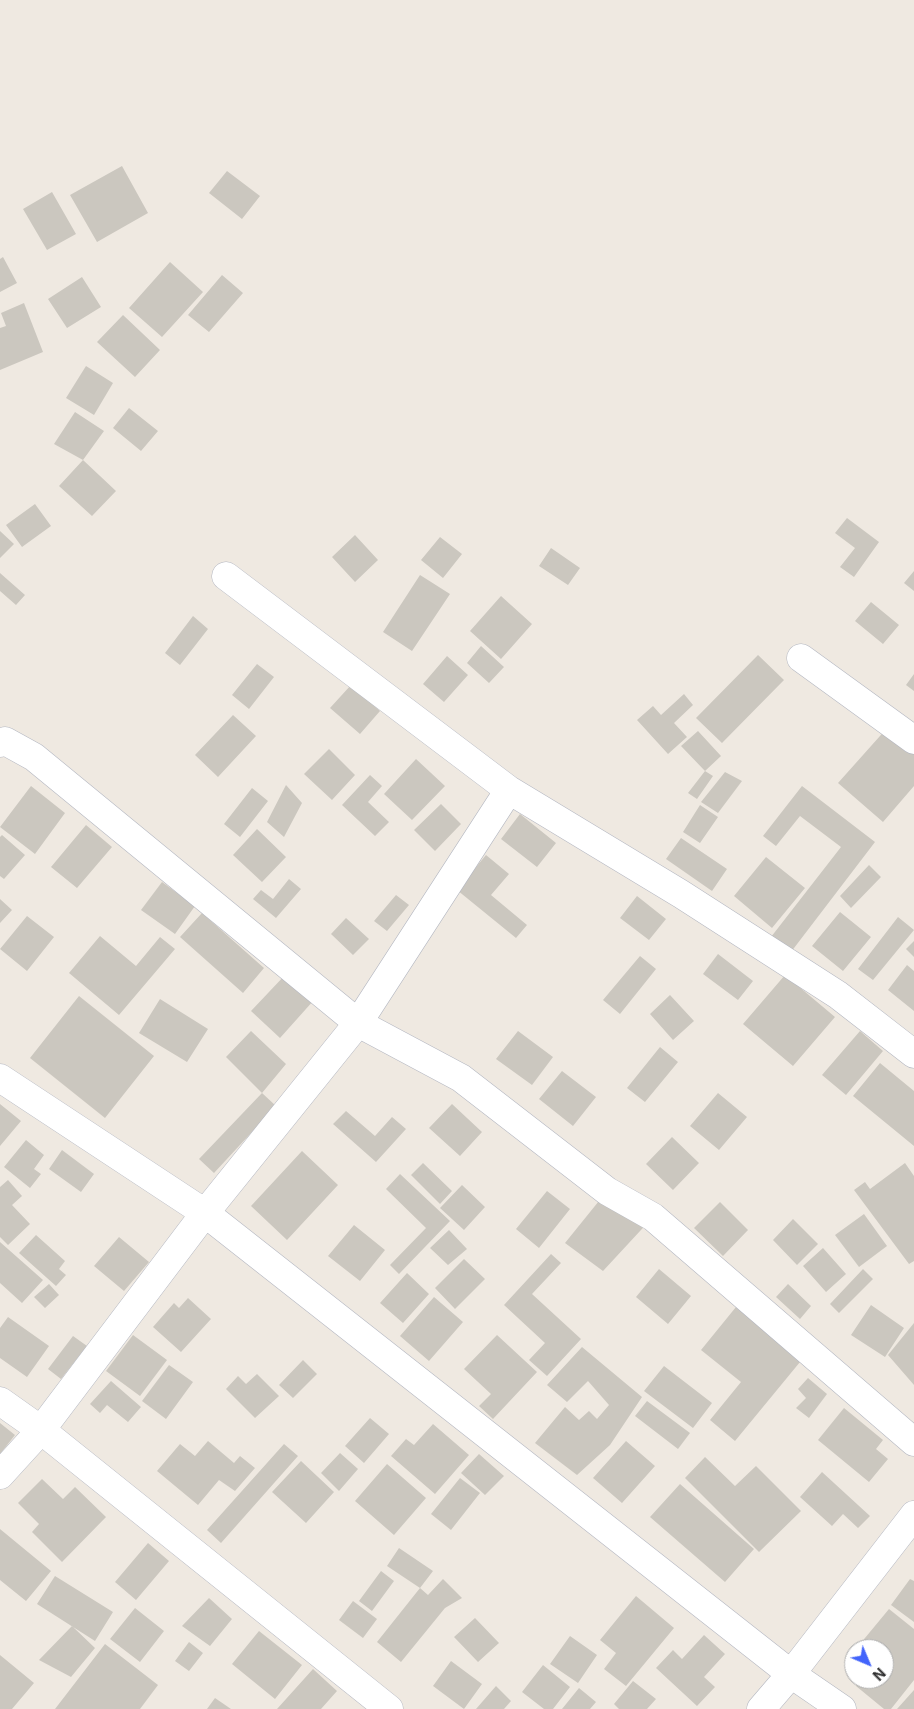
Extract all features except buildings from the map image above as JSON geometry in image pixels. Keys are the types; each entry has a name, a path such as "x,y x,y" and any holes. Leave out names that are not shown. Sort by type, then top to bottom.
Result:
{"street":[{"path":"226,576 509,790 681,894 838,995 914,1054"},
{"path":"801,658 914,740"},
{"path":"0,743 5,741 34,757 358,1023 461,1078 606,1191 653,1217 914,1442"},
{"path":"0,1475 41,1430 205,1213 358,1023 509,790"},
{"path":"0,1078 205,1213 791,1674 842,1709"},
{"path":"0,1401 41,1430 389,1709"},
{"path":"761,1709 791,1674 914,1515"}]}
